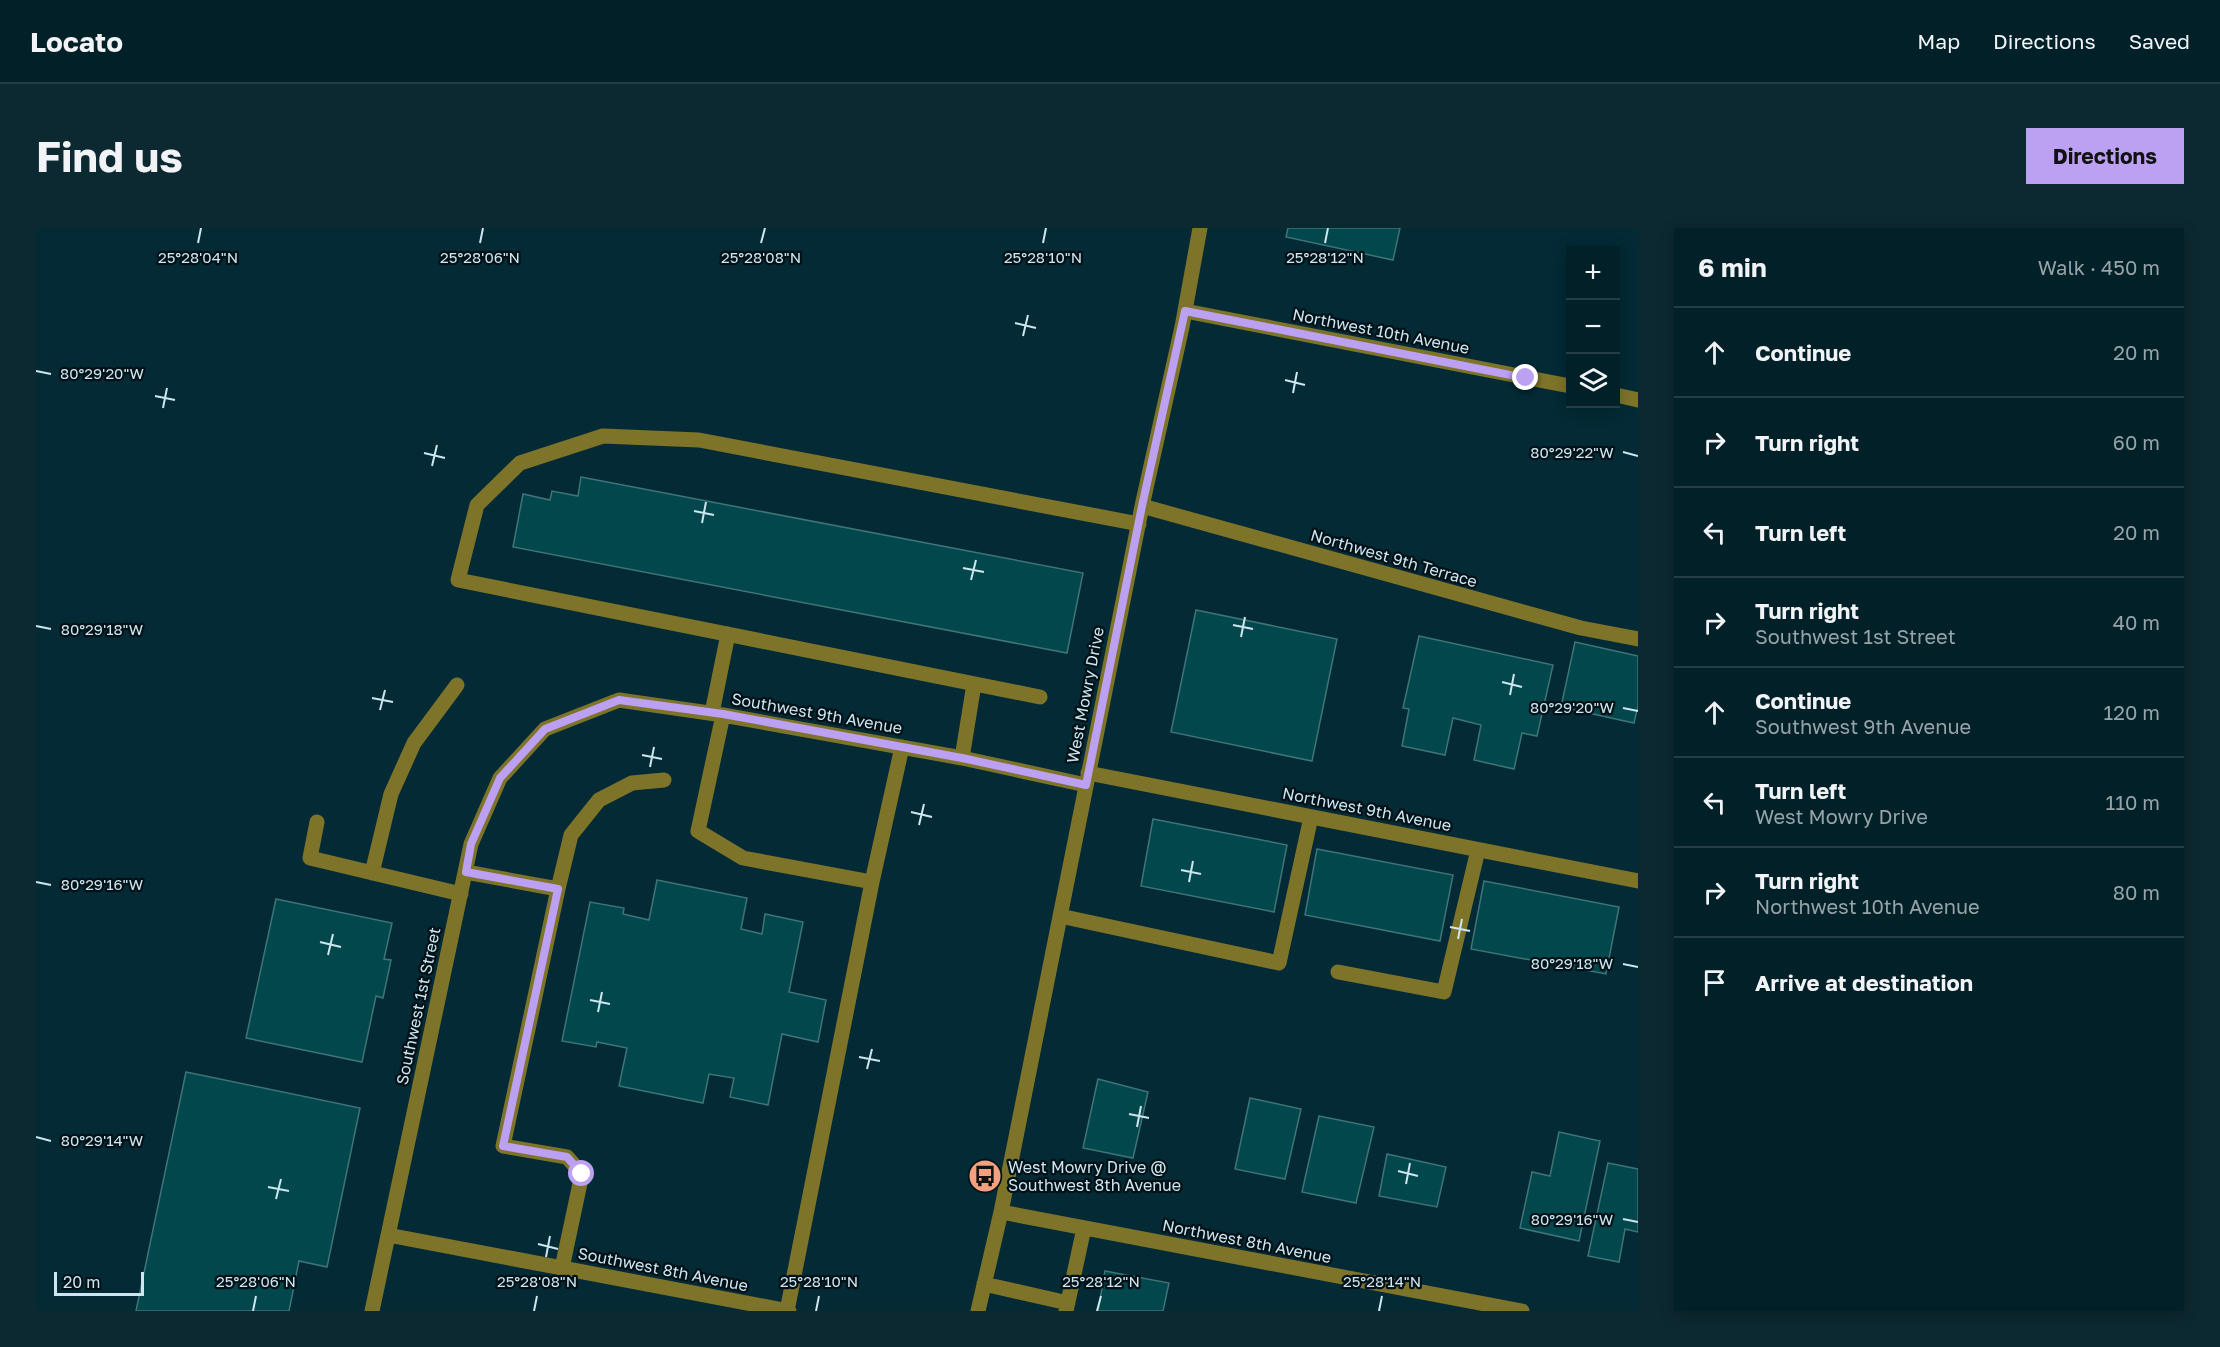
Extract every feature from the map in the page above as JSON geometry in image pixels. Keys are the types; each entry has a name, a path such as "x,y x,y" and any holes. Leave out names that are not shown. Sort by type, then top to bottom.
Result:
{"street":[{"name":"West Mowry Drive","path":"978,1311 1001,1212 1200,228"},
{"name":"Northwest 10th Avenue","path":"1185,311 1566,385"},
{"path":"1620,396 1638,400"},
{"path":"1040,697 458,580 477,505 520,463 603,436 699,440 1139,524"},
{"name":"Northwest 9th Terrace","path":"1142,506 1581,628 1638,639"},
{"path":"728,634 698,831 743,858 872,882"},
{"path":"962,758 974,684"},
{"path":"372,873 395,784 414,743 457,685"},
{"name":"Southwest 9th Avenue","path":"545,729 619,700 717,713 1087,779"},
{"name":"Southwest 1st Street","path":"372,1311 471,844 500,778 545,729"},
{"path":"788,1311 872,882 902,747"},
{"name":"Northwest 9th Avenue","path":"1087,779 1311,817 1638,881"},
{"path":"562,1268 582,1174 567,1157 503,1146 571,835 599,800 632,783 664,780"},
{"path":"1060,916 1279,963 1311,817"},
{"path":"317,822 310,858 461,894"},
{"path":"1338,972 1444,992 1478,850"},
{"path":"466,872 558,889"},
{"name":"Northwest 8th Avenue","path":"1001,1212 1522,1311"},
{"path":"984,1284 1067,1307 1084,1228"},
{"name":"Southwest 8th Avenue","path":"388,1235 788,1311"}],"building":[{"path":"1288,228 1400,228 1393,260 1286,237"},
{"path":"581,477 1083,573 1067,653 513,547 523,494 550,500 552,491 578,496"},
{"path":"1196,610 1337,639 1312,761 1171,732"},
{"path":"1419,636 1553,665 1537,736 1522,733 1514,769 1474,760 1481,725 1453,718 1445,755 1402,746 1409,709 1403,708"},
{"path":"1575,642 1638,656 1638,706 1634,723 1561,707"},
{"path":"1153,819 1287,845 1274,912 1141,886"},
{"path":"1317,849 1453,875 1440,941 1305,915"},
{"path":"657,880 747,898 741,929 762,934 765,914 803,922 789,992 826,1000 818,1042 782,1034 768,1105 730,1097 734,1078 709,1074 703,1103 619,1086 627,1048 597,1042 596,1047 562,1041 590,902 624,908 623,914 649,920"},
{"path":"1484,881 1619,907 1606,974 1471,949"},
{"path":"276,899 392,923 384,959 391,960 383,998 376,996 362,1062 246,1038"},
{"path":"186,1072 360,1108 327,1267 299,1261 289,1311 136,1311"},
{"path":"1098,1079 1148,1092 1133,1158 1083,1148"},
{"path":"1250,1098 1301,1109 1285,1179 1235,1169"},
{"path":"1319,1116 1374,1127 1356,1203 1302,1192"},
{"path":"1559,1132 1600,1141 1579,1241 1520,1228 1532,1172 1550,1176"},
{"path":"1387,1154 1446,1167 1437,1207 1379,1196"},
{"path":"1608,1163 1638,1169 1638,1232 1625,1229 1619,1262 1588,1256"},
{"path":"1105,1271 1169,1283 1163,1311 1098,1311"}],"place":[{"name":"West Mowry Drive @ Southwest 8th Avenue","path":"985,1176"}],"route":[{"path":"582,1174 567,1157 503,1146 558,889 466,872 471,844 500,778 545,729 619,700 723,714 962,758 1086,785 1142,506 1185,311 1526,378"}]}
